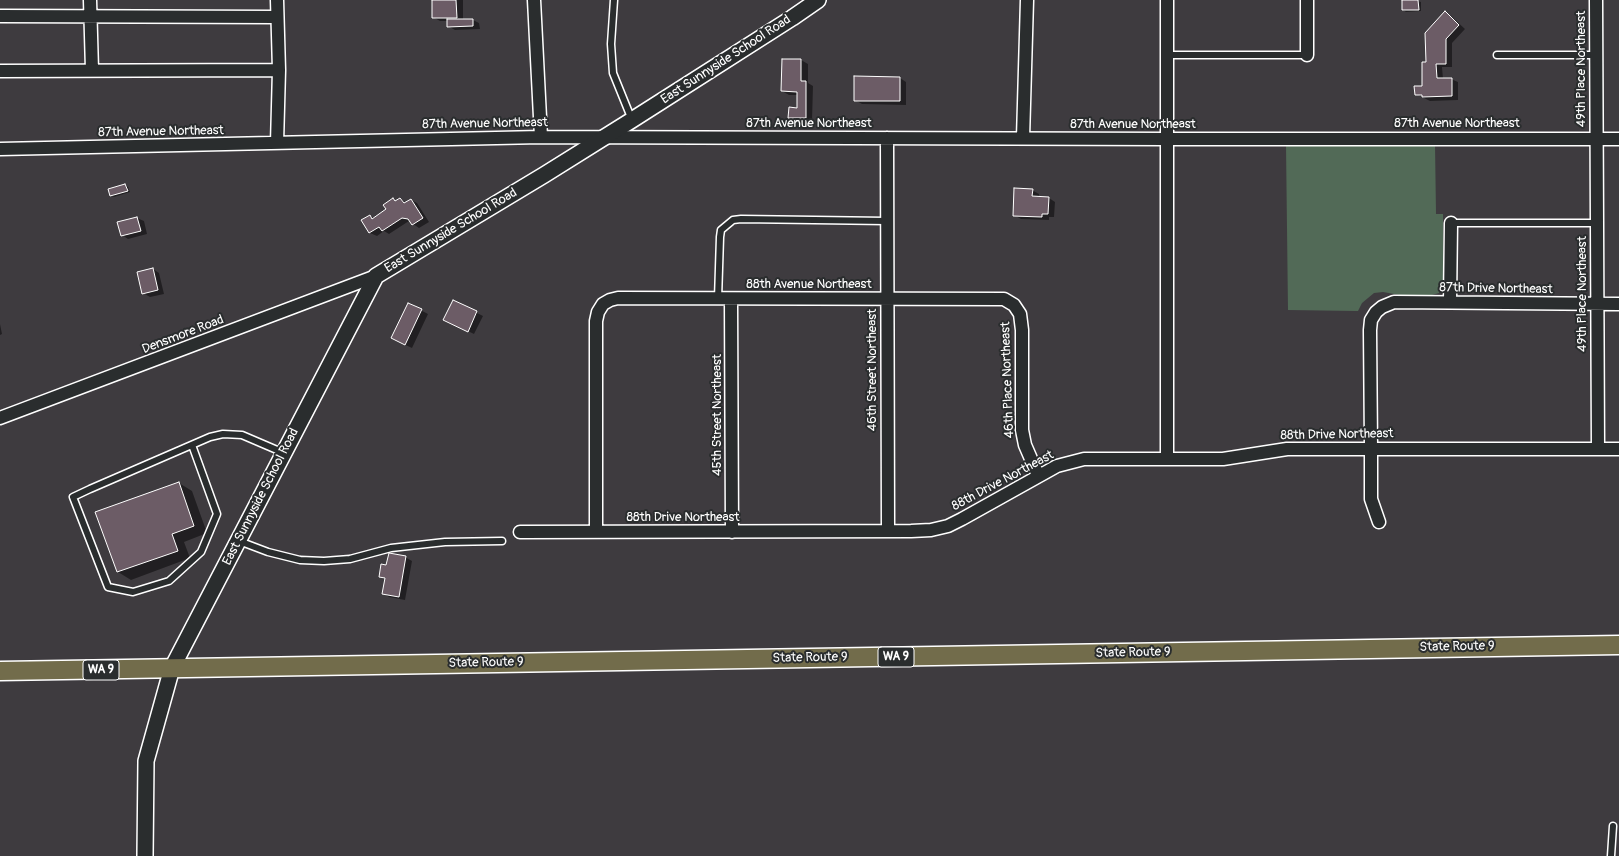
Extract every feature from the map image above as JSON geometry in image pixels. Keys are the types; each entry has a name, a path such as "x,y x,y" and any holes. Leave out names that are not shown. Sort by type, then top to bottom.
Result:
{"main road":[{"name":"State Route 9","path":"0,671 1619,645"}],"street":[{"path":"90,0 92,70"},
{"path":"277,0 279,70 277,143"},
{"path":"534,0 540,137"},
{"name":"East Sunnyside School Road","path":"146,856 146,761 172,668 376,276 544,175 818,0"},
{"path":"1023,138 1027,0"},
{"path":"1167,0 1167,458"},
{"path":"1307,0 1307,55"},
{"name":"49th PIace Northeast","path":"1596,0 1597,139"},
{"path":"0,16 277,17"},
{"path":"0,71 279,70"},
{"name":"87th Avenue Northeast","path":"0,149 540,137 1619,139"},
{"name":"46th Street Northeast","path":"887,138 888,531"},
{"name":"49th Place Northeast","path":"1597,139 1596,222 1598,449"},
{"path":"1450,302 1451,223"},
{"name":"Densmore Road","path":"0,418 376,276"},
{"name":"88th Avenue Northeast","path":"596,532 596,321 598,312 603,304 610,300 618,298 1004,299 1014,306"},
{"name":"45th Street Northeast","path":"731,299 732,532"},
{"name":"87th Drive Northeast","path":"1371,448 1370,330 1372,320 1376,312 1382,307 1394,302 1619,304"},
{"name":"46th Place Northeast","path":"1014,306 1020,314 1022,330 1022,430 1025,445 1038,476"},
{"path":"1371,448 1372,499 1378,522"},
{"name":"88th Drive Northeast","path":"520,532 930,530 948,526 962,519 1057,466 1084,459 1223,458 1287,449 1619,449"}],"lane":[{"path":"614,0 611,44 613,73 632,120"},
{"path":"1167,55 1307,55"},
{"path":"1498,55 1596,55"},
{"path":"718,299 721,230 733,220 887,221"},
{"path":"1451,223 1596,222"},
{"path":"192,445 217,514 201,552 169,581 133,592 108,587 73,498 192,445 210,437 223,434 242,435 284,453"},
{"path":"239,541 268,552 300,560 324,561 350,559 390,548 445,542 502,541"},
{"path":"1611,856 1613,826"}],"green space":[{"path":"1286,145 1435,145 1436,214 1443,214 1443,283 1442,289 1439,293 1432,295 1400,295 1383,292 1374,293 1362,303 1358,311 1288,310"}],"building":[{"path":"432,0 456,0 457,18 432,18"},
{"path":"1402,0 1418,0 1419,10 1402,10"},
{"path":"1445,11 1459,25 1446,39 1446,64 1436,64 1437,78 1452,78 1452,96 1422,97 1422,95 1415,95 1414,86 1422,86 1422,62 1426,62 1425,33"},
{"path":"447,19 473,19 473,26 447,27"},
{"path":"782,59 801,59 801,81 806,81 806,118 788,118 789,107 797,108 797,92 781,91"},
{"path":"854,76 900,77 900,101 854,101"},
{"path":"125,184 128,191 110,196 108,189"},
{"path":"1014,188 1033,189 1032,196 1049,197 1048,214 1042,214 1042,217 1013,216"},
{"path":"393,198 395,201 400,198 404,203 411,199 423,218 412,225 408,219 402,218 382,231 379,227 369,233 361,220 370,215 372,219 386,209 383,205"},
{"path":"137,217 141,231 121,236 117,222"},
{"path":"153,268 158,290 142,294 137,272"},
{"path":"453,300 477,311 468,332 443,320"},
{"path":"408,303 422,309 405,345 391,338"},
{"path":"179,482 194,526 172,534 178,551 117,572 95,512"},
{"path":"389,553 406,556 399,597 382,594 385,578 379,577 381,564 386,565"}]}
